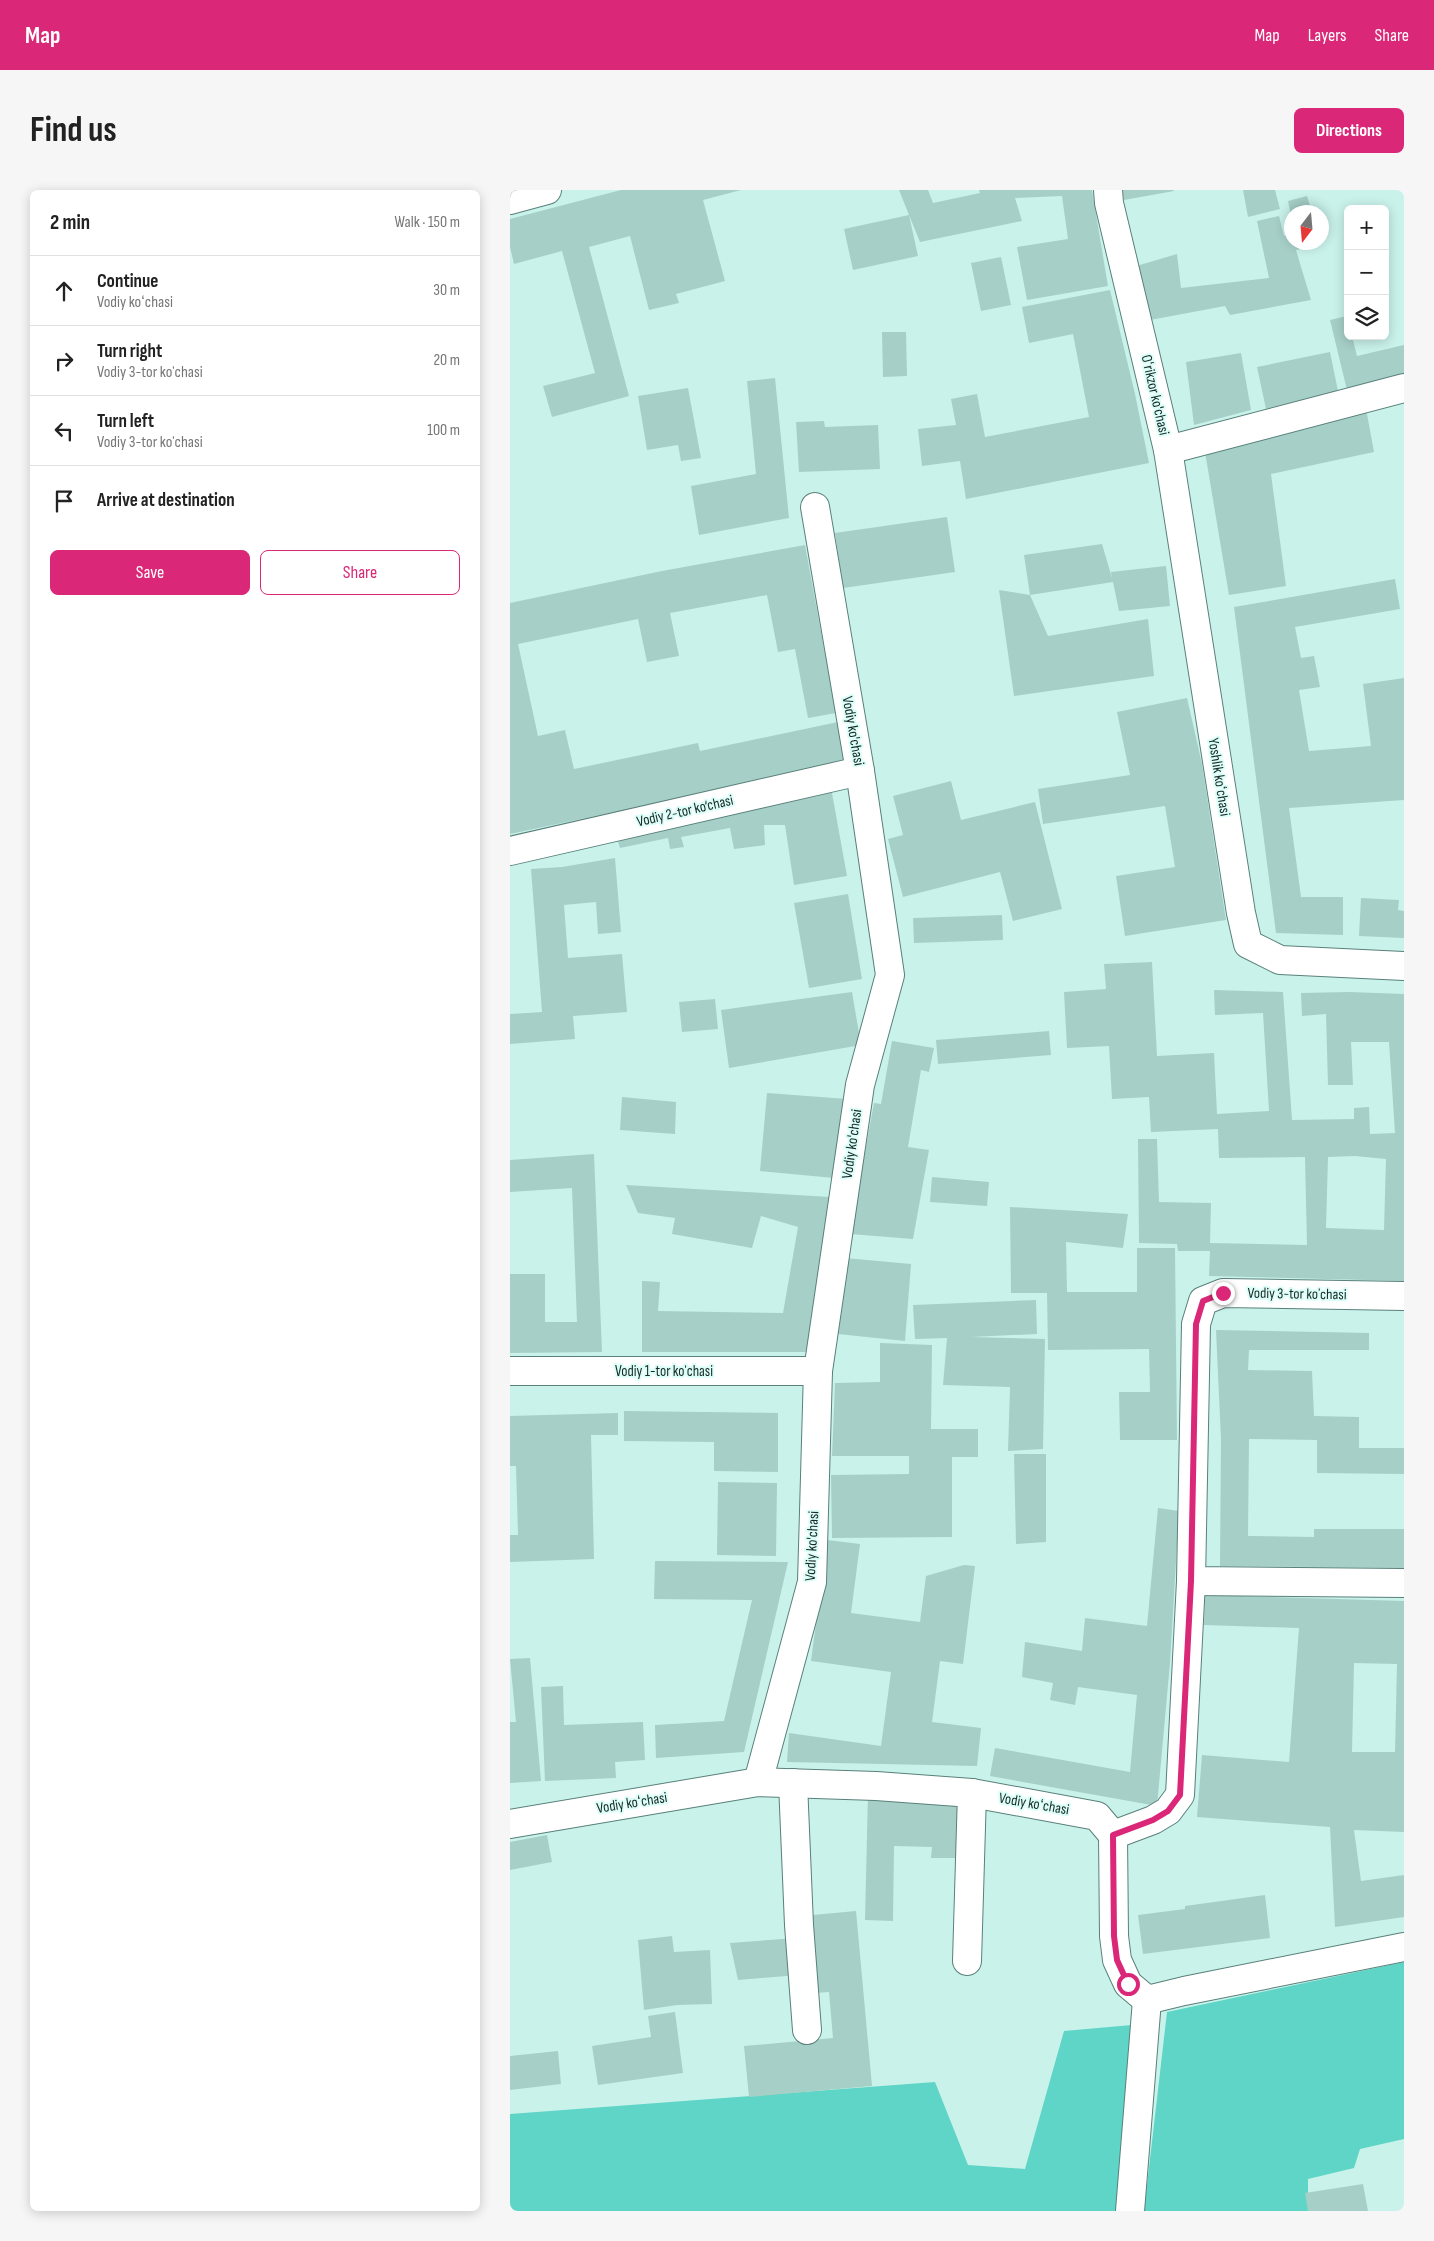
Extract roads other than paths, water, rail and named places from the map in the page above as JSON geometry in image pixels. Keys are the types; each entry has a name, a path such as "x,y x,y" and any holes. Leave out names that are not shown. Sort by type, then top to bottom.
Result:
{"street":[{"path":"510,200 547,190"},
{"name":"Oʻrikzor ko'chasi","path":"1108,190 1109,203 1168,450 1404,388"},
{"name":"Yoshlik koʻchasi","path":"1168,450 1239,903 1248,944 1280,960 1404,966"},
{"name":"Vodiy ko'chasi","path":"758,1782 812,1582 818,1371 860,1085 890,975 860,771 815,507"},
{"name":"Vodiy 2-tor ko‘chasi","path":"510,852 860,771"},
{"name":"Vodiy 3-tor koʼchasi","path":"1113,1835 1153,1820 1168,1811 1180,1795 1191,1581 1196,1324 1203,1301 1223,1293 1404,1296"},
{"name":"Vodiy 1-tor koʼchasi","path":"510,1371 818,1371"},
{"path":"1191,1581 1404,1583"},
{"name":"Vodiy koʻchasi","path":"510,1824 758,1782 876,1786 972,1793 1097,1816 1113,1835"},
{"path":"793,1783 798,1924 807,2030"},
{"path":"967,1960 972,1793"},
{"path":"1113,1835 1114,1936 1117,1960 1128,1984 1147,2000"},
{"path":"1147,2000 1404,1947"},
{"path":"1130,2211 1147,2000"}]}
